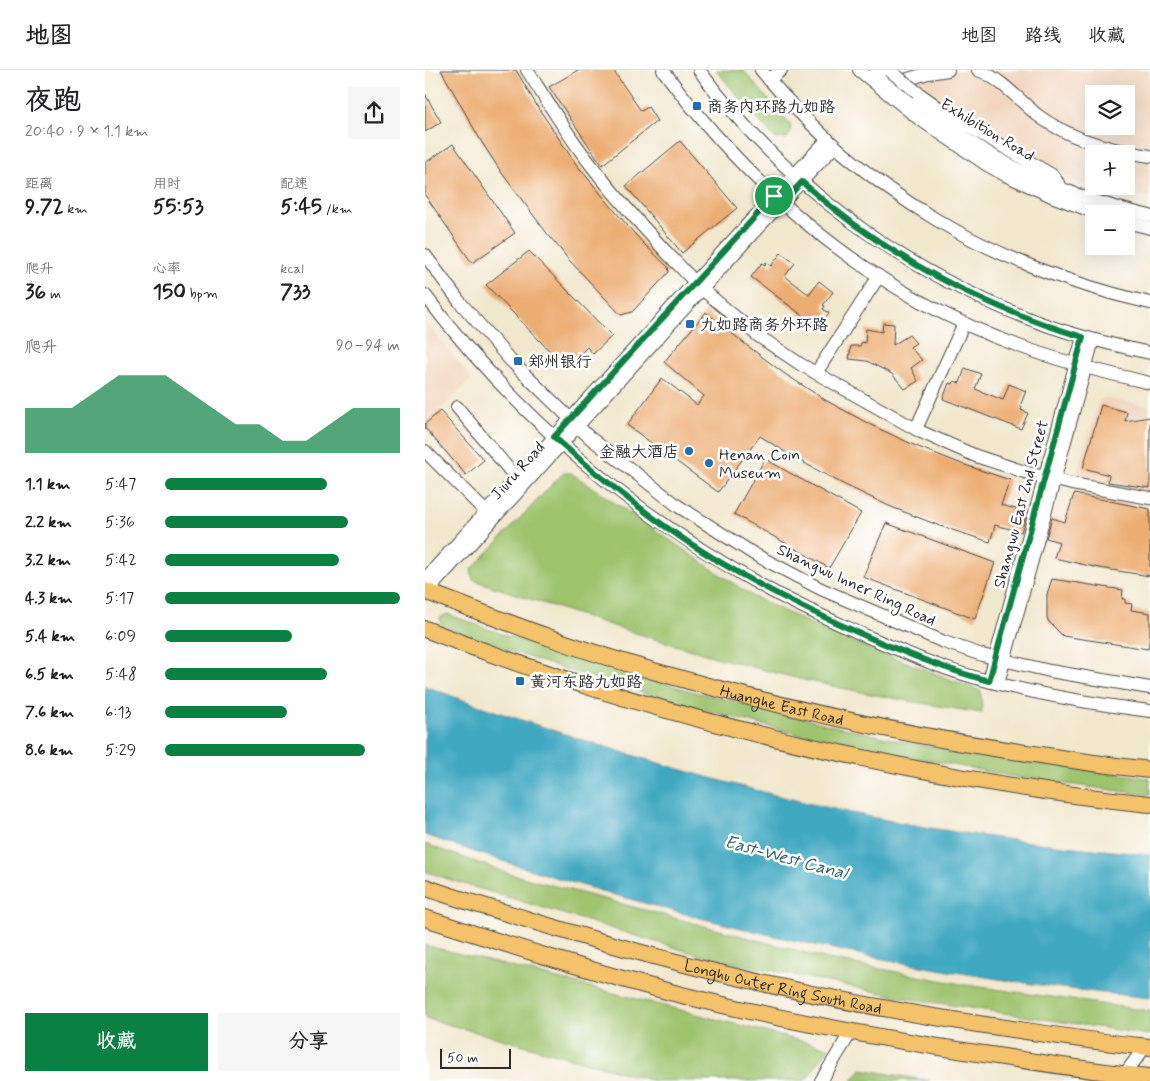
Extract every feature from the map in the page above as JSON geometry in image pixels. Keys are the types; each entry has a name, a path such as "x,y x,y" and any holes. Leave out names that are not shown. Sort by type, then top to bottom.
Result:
{"main road":[{"name":"Huanghe East Road","path":"426,589 524,628 656,672 779,704 865,724 947,740 1150,770"},
{"path":"425,629 578,684 649,706 770,738 941,774 1007,785 1150,804"},
{"name":"Longhu Outer Ring South Road","path":"425,887 573,934 685,965 800,992 941,1018 1111,1044 1147,1047"},
{"name":"Longhu Outer Ring South Road","path":"425,918 564,962 678,994 794,1021 937,1048 1121,1078 1150,1077"},
{"path":"1147,1081 1150,1077"}],"street":[{"path":"527,70 581,153 612,192 645,230 699,286 757,335 815,373 916,430 976,456 1049,478 1115,493 1150,498"},
{"path":"663,70 715,136 755,178 826,239 879,276 963,323 1017,346 1080,366 1150,383"},
{"path":"699,70 737,117 776,158 868,234 935,275 994,305 1088,338 1150,353"},
{"path":"781,70 765,75 831,143 873,177 919,209 984,246 1021,264 1074,283 1150,304"},
{"name":"Exhibition Road","path":"859,70 918,118 987,164 1005,175 1085,209"},
{"path":"888,74 928,73 948,70"},
{"path":"978,70 991,73 1038,115 1056,128 1080,139 1110,148 1150,156"},
{"path":"888,74 949,115 1051,175 1063,188"},
{"name":"Exhibition Road","path":"888,74 931,114 1010,165 1108,205 1150,216"},
{"name":"Jiuru Road","path":"426,589 574,423 831,143"},
{"path":"1135,224 1150,228"},
{"name":"Shangwu Inner Ring Road","path":"425,255 477,322 517,366 574,423 678,506 779,568 852,603 943,642 1050,672 1150,688"},
{"path":"815,373 879,276"},
{"path":"425,295 452,330 493,376 558,441 600,477 664,525 767,589 842,625 926,661 961,673 1051,696 1150,711"},
{"path":"916,430 963,323"},
{"name":"Shangwu East 2nd Street","path":"994,682 1088,338"},
{"path":"457,407 516,478"},
{"name":"Jiuru Road","path":"426,589 486,512 516,478 558,441"},
{"path":"425,451 486,512"},
{"path":"821,1081 851,1032"},
{"path":"1121,1078 1147,1047"}],"shaded area":[{"path":"894,70 1150,70 1150,197 1126,195 1135,195 1135,145 1085,145 1085,185 936,101"},
{"path":"425,321 472,379 425,424"},
{"path":"1105,398 1150,406 1150,492 1112,486 1076,476 1099,400"}],"green space":[{"path":"716,70 743,70 790,124 791,132 787,138 776,139"},
{"path":"563,473 571,473 752,596 833,634 981,691 982,713 862,692 752,667 632,632 473,580 471,570"},
{"path":"447,614 507,636 548,645 610,667 691,691 826,724 914,744 1002,759 1150,778 1150,795 1021,778 813,738 666,700 539,661 441,626 440,618"},
{"path":"425,844 510,874 828,959 966,985 1150,1011 1150,1035 911,999 706,957 425,871"},
{"path":"425,945 829,1048 805,1081 654,1081 425,1018"},
{"path":"861,1069 930,1081 852,1081"}],"water":[{"name":"East-West Canal","path":"425,686 500,713 625,753 699,775 812,804 953,832 1150,855 1150,998 965,974 783,938 692,916 602,891 425,835"}],"building":[{"path":"441,70 516,70 537,106 576,164 643,243 668,267 669,272 632,312 621,315 570,261 546,232 501,172 481,141"},
{"path":"578,70 613,70 641,111 648,107 657,121 602,165 549,87"},
{"path":"425,94 441,122 425,132"},
{"path":"680,141 737,208 682,253 626,186"},
{"path":"453,144 515,233 472,263 425,195 425,163"},
{"path":"529,251 612,336 593,354 587,347 566,368 486,285"},
{"path":"781,253 795,263 785,276 804,291 809,294 819,281 833,292 823,305 825,306 823,309 829,313 818,327 751,277 762,263 765,265 766,262 771,266"},
{"path":"706,312 785,374 827,401 871,425 916,446 1010,480 1001,505 1027,512 1021,532 995,525 990,542 940,526 889,506 841,483 793,457 760,436 718,492 627,425 662,378 697,405 704,396 664,362"},
{"path":"883,323 894,324 893,345 909,335 916,343 910,347 922,360 911,368 918,381 905,389 892,374 867,361 849,359 851,346 860,346 862,342 865,343 866,329 882,332"},
{"path":"965,368 981,374 975,389 1003,400 1009,384 1026,391 1020,406 1022,407 1021,410 1028,413 1021,429 943,399 949,383 953,384 954,381 960,383"},
{"path":"1101,405 1127,412 1125,421 1150,417 1150,488 1108,482 1109,475 1083,468"},
{"path":"440,411 484,460 466,475 425,428 425,424"},
{"path":"765,459 861,513 829,568 734,514"},
{"path":"1074,494 1150,509 1150,576 1099,568 1054,558 1059,542 1046,538 1052,518 1065,522"},
{"path":"886,523 995,563 975,619 863,577"},
{"path":"1052,579 1123,590 1122,599 1125,599 1125,603 1132,604 1131,610 1150,613 1148,649 1063,636 1047,618 1047,594"}],"place":[{"name":"商务内环路九如路","path":"697,106"},
{"name":"九如路商务外环路","path":"690,324"},
{"name":"郑州银行","path":"518,361"},
{"name":"金融大酒店","path":"689,451"},
{"name":"Henan Coin Museum","path":"709,463"},
{"name":"黄河东路九如路","path":"520,681"}],"route":[{"path":"802,182 868,234 912,262 962,290 994,305 1083,337 989,681 934,664 810,611 767,589 664,525 600,477 554,437 774,196 782,203 802,182"}]}
